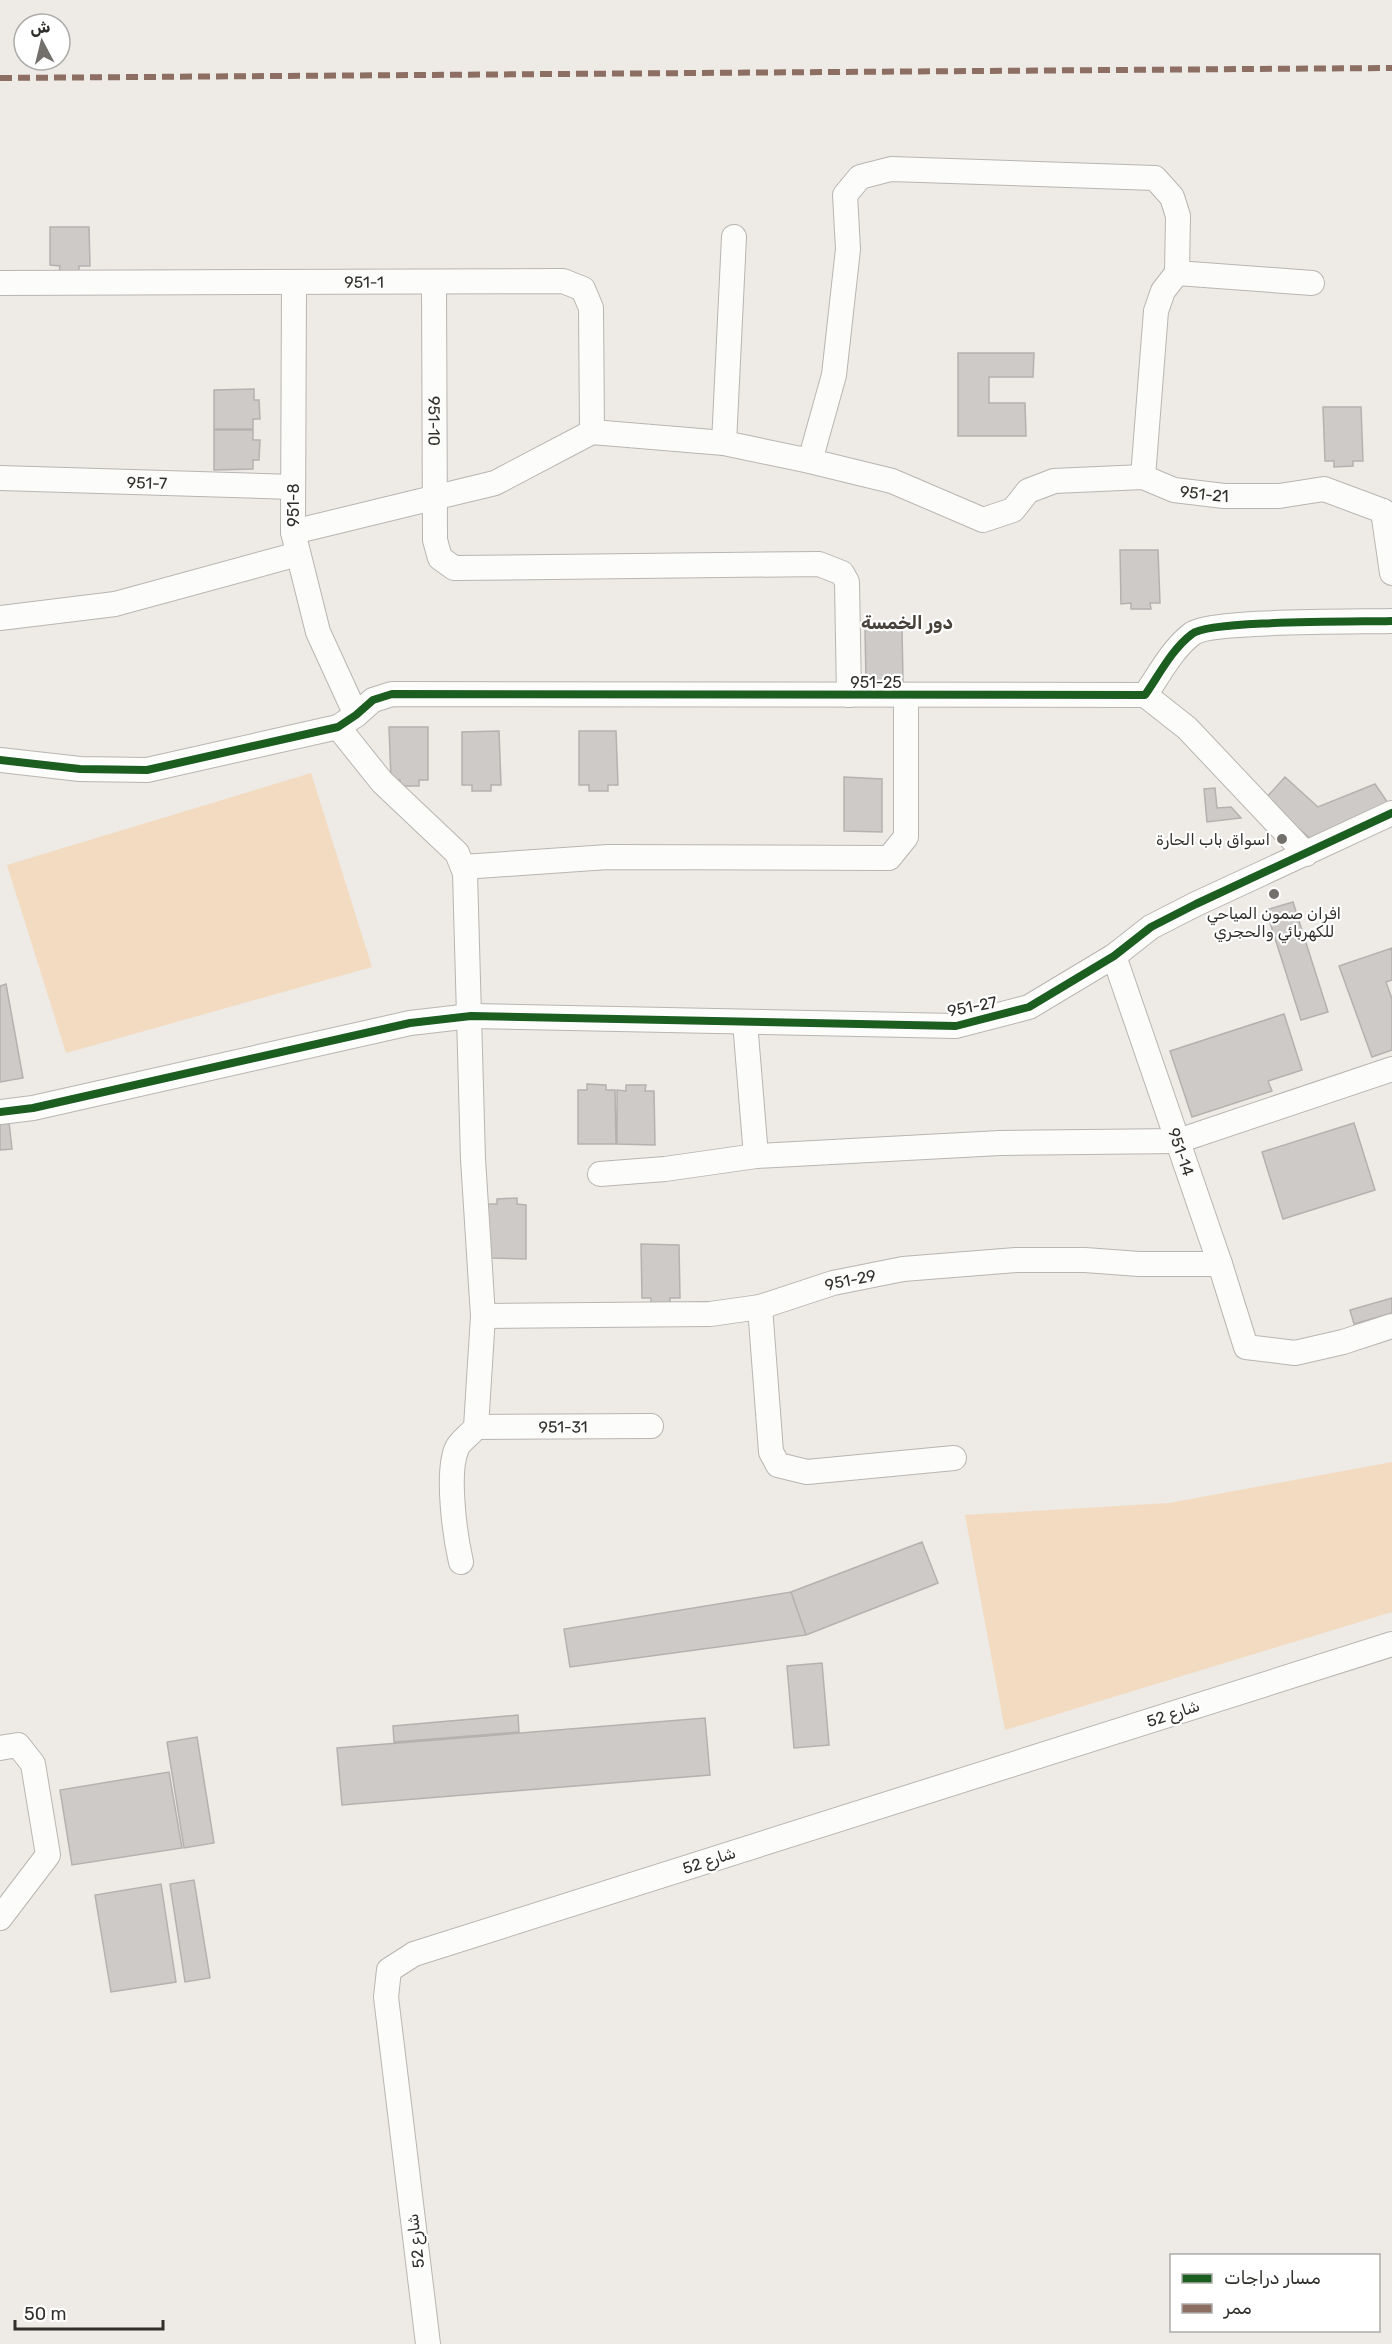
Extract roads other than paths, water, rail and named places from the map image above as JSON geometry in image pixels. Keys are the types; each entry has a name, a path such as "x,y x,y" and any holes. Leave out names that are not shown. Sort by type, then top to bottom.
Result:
{"street":[{"path":"0,618 115,604 435,498 495,483 592,432 724,443 810,462 834,375 848,249 845,195 860,177 891,169 1155,178 1172,197 1178,216 1177,273 1163,291 1156,311 1143,477"},
{"path":"724,443 734,237"},
{"path":"1177,273 1312,283"},
{"name":"951-1","path":"0,283 563,281 583,289 591,308 592,432"},
{"name":"951-8","path":"294,283 293,487 296,543 318,632 347,721 382,782 457,853 463,867"},
{"name":"951-10","path":"434,283 435,540 440,558 454,568 819,564 842,573 847,582 849,695"},
{"name":"951-21","path":"810,462 892,481 983,520 1013,510 1028,491 1054,481 1143,477 1174,490 1224,496 1279,496 1324,489 1387,505"},
{"name":"951-7","path":"0,478 293,487"},
{"path":"1387,505 1392,573"},
{"path":"1306,854 1187,728 1145,695 1174,653 1194,632 1225,625 1392,621"},
{"name":"951-25","path":"347,721 373,700 392,694 1145,695"},
{"path":"462,1562 455,1525 452,1476 457,1447 476,1427 483,1316 473,1160 471,1016 463,867 608,857 888,858 906,837 906,696"},
{"path":"0,760 80,769 147,770 347,721"},
{"name":"951-27","path":"0,1112 33,1108 410,1023 471,1016 956,1026 1029,1007 1114,956 1151,927 1392,813"},
{"name":"951-14","path":"1114,956 1220,1264 1246,1347 1296,1353 1343,1342 1392,1326"},
{"path":"745,1022 756,1156"},
{"path":"600,1173 665,1169 756,1156 999,1143 1178,1141 1392,1069"},
{"name":"951-29","path":"483,1316 710,1314 760,1307 832,1283 903,1269 1016,1260 1220,1264"},
{"path":"760,1307 771,1452 778,1466 807,1472 954,1458"},
{"name":"951-31","path":"476,1427 651,1426"},
{"name":"شارع 52","path":"428,2344 386,1997 389,1970 414,1954 1392,1644"},
{"path":"0,1918 48,1855 33,1764 9,1746"}],"place":[{"name":"اسواق باب الحارة","path":"1282,839"},
{"name":"افران صمون المياحي للكهربائي والحجري","path":"1274,894"}],"district":[{"name":"دور الخمسة","path":"907,623"}]}
